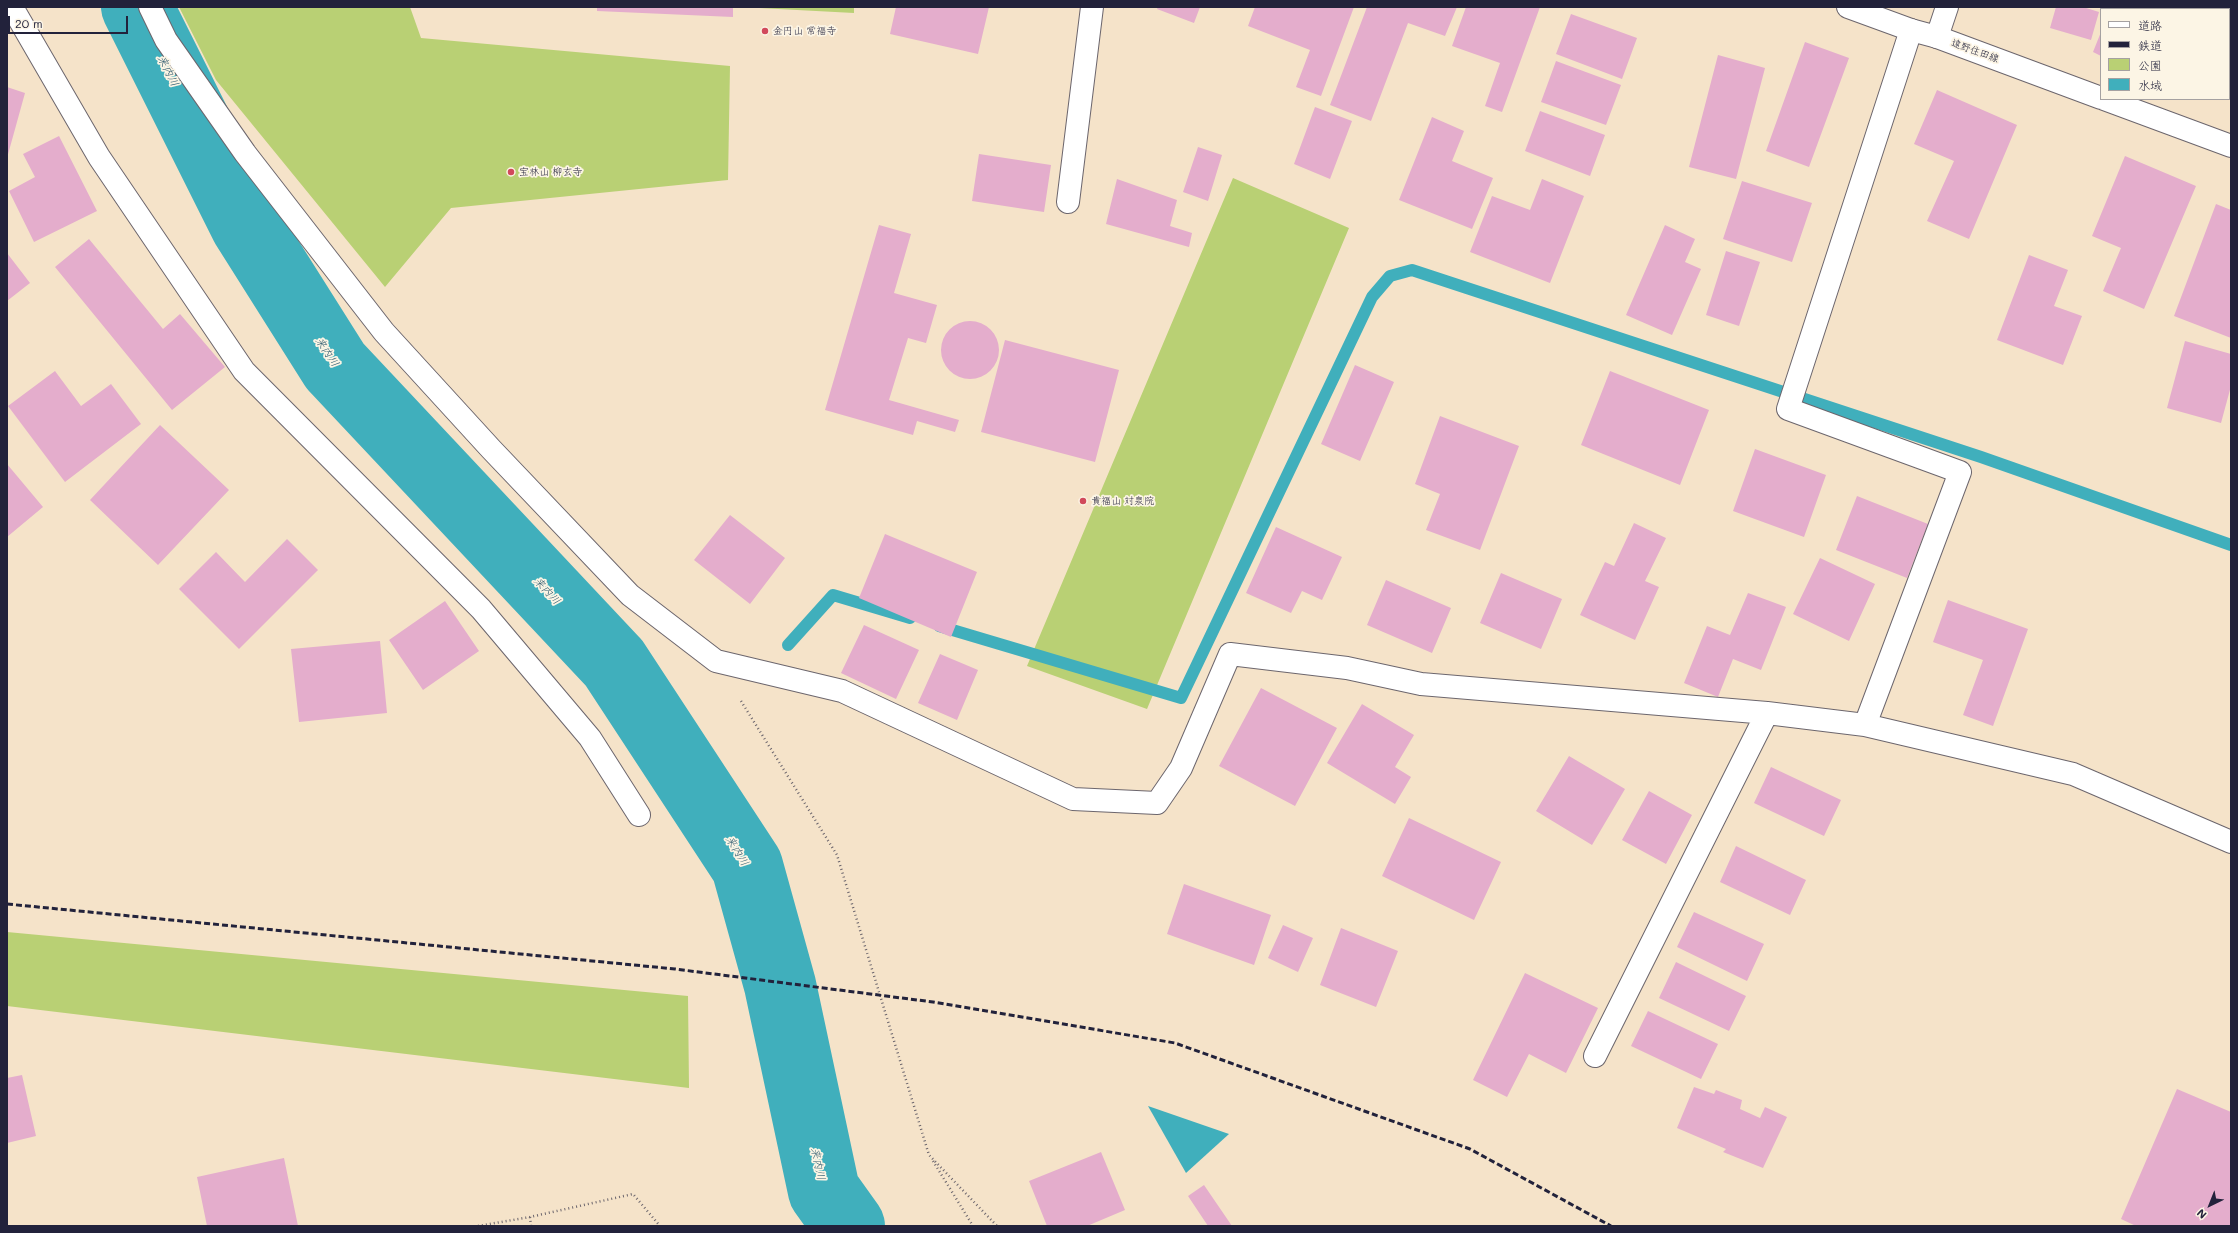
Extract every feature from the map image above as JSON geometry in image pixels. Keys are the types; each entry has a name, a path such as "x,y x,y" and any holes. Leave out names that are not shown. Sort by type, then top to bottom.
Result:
{"street":[{"path":"12,7 98,157 244,371 481,610 590,738 639,815"},
{"path":"150,7 166,40 245,153 384,332 491,450 630,595 716,661 842,691 1072,799 1157,803 1181,768 1230,654 1347,668 1421,684 1767,713 1866,725 2073,774 2231,842"},
{"path":"1068,202 1092,7"},
{"name":"遠野住田線","path":"1848,7 1912,30 1937,37 2100,98"},
{"path":"1937,37 1947,7"},
{"path":"1866,725 1960,472 1788,408 1912,30"},
{"path":"2107,100 2231,146"},
{"path":"1595,1056 1767,713"}],"path":[{"path":"716,661 837,856 929,1155 973,1226"},
{"path":"929,1155 997,1226"},
{"path":"478,1226 530,1217 634,1194 660,1226"},
{"path":"530,1217 531,1226"}],"green space":[{"name":"宝林山 柳玄寺","path":"179,7 410,7 421,38 730,66 728,180 451,208 385,287 216,80"},
{"path":"740,7 854,7 854,13"},
{"path":"1233,178 1349,228 1147,709 1027,666"},
{"path":"7,932 688,996 689,1088 7,1006"}],"water":[{"path":"1148,1106 1229,1134 1186,1173"}],"building":[{"path":"597,7 733,7 733,17 597,11"},
{"path":"896,7 989,7 978,54 890,34"},
{"path":"1158,7 1200,7 1194,23 1157,9"},
{"path":"1255,7 1354,7 1321,96 1296,87 1310,50 1248,26"},
{"path":"1367,7 1457,7 1445,36 1408,23 1371,121 1330,105"},
{"path":"1466,7 1540,7 1502,112 1485,106 1500,63 1452,46"},
{"path":"2056,7 2083,7 2099,12 2091,40 2050,28"},
{"path":"2111,7 2155,7 2154,8"},
{"path":"2206,7 2231,8 2231,52 2230,8"},
{"path":"1571,14 1637,38 1622,79 1556,54"},
{"path":"2100,34 2100,56 2093,52"},
{"path":"1805,42 1849,58 1809,167 1766,151"},
{"path":"1718,55 1765,68 1736,179 1689,167"},
{"path":"1556,61 1621,85 1606,125 1541,102"},
{"path":"7,87 25,93 7,158"},
{"path":"1937,90 2017,125 1969,239 1927,221 1954,161 1914,144"},
{"path":"1315,107 1352,121 1330,179 1294,164"},
{"path":"1540,111 1605,135 1590,176 1525,151"},
{"path":"1432,117 1464,131 1452,161 1493,178 1472,229 1399,200"},
{"path":"59,136 97,211 34,242 9,191 35,177 23,154"},
{"path":"1198,147 1222,155 1208,201 1183,192"},
{"path":"979,154 1051,165 1044,212 972,201"},
{"path":"2125,156 2196,186 2144,309 2103,291 2121,248 2092,236"},
{"path":"1117,179 1177,200 1170,226 1192,233 1189,247 1106,224"},
{"path":"1542,179 1584,196 1550,283 1470,252 1492,196 1530,210"},
{"path":"1742,181 1812,203 1792,262 1723,239"},
{"path":"2216,204 2231,210 2231,338 2174,316"},
{"path":"879,225 911,234 894,293 937,305 926,343 908,338 889,400 959,420 955,432 917,421 913,435 825,410"},
{"path":"1665,225 1695,239 1685,262 1701,269 1672,335 1626,315"},
{"path":"89,239 163,329 180,314 225,367 172,410 55,267"},
{"path":"1726,251 1760,262 1739,326 1706,315"},
{"path":"7,253 30,283 7,301"},
{"path":"2029,255 2068,270 2054,306 2082,316 2063,365 1997,340"},
{"path":"964,321 976,321 991,329 999,344 999,356 991,371 976,379 964,379 949,371 941,356 941,344 949,329"},
{"path":"1005,340 1119,370 1095,462 981,432"},
{"path":"2185,341 2231,354 2231,386 2221,423 2167,408"},
{"path":"1355,365 1394,382 1360,461 1321,444"},
{"path":"55,371 81,406 111,384 141,424 65,482 8,406"},
{"path":"1610,371 1709,410 1680,485 1581,445"},
{"path":"1440,416 1519,446 1480,550 1426,530 1440,494 1415,484"},
{"path":"160,425 229,490 158,565 90,500"},
{"path":"1755,449 1826,475 1804,537 1733,511"},
{"path":"7,464 43,507 7,537"},
{"path":"1857,496 1928,524 1907,578 1836,550"},
{"path":"730,515 785,558 750,604 694,560"},
{"path":"1634,523 1666,538 1645,581 1659,587 1635,640 1580,615 1605,562 1614,566"},
{"path":"1276,527 1342,557 1322,600 1302,591 1291,613 1246,593"},
{"path":"885,534 977,572 951,637 859,598"},
{"path":"287,539 318,570 239,649 179,589 216,552 245,582"},
{"path":"1820,558 1875,584 1849,641 1793,614"},
{"path":"1501,573 1562,599 1541,649 1480,623"},
{"path":"1386,580 1451,608 1432,653 1367,625"},
{"path":"1748,593 1786,607 1761,670 1733,659 1718,697 1684,683 1707,626 1730,635"},
{"path":"1948,600 2028,629 1993,726 1963,715 1983,660 1933,642"},
{"path":"445,601 479,651 423,690 389,640"},
{"path":"864,625 919,650 896,699 841,673"},
{"path":"380,641 387,713 299,722 291,649"},
{"path":"940,654 978,670 957,720 918,703"},
{"path":"1261,688 1337,728 1295,806 1219,766"},
{"path":"1362,704 1414,735 1395,767 1411,777 1395,804 1327,763"},
{"path":"1569,756 1625,789 1592,845 1536,811"},
{"path":"1771,767 1841,800 1824,836 1754,803"},
{"path":"1649,791 1692,815 1666,864 1622,840"},
{"path":"1409,818 1501,862 1474,920 1382,876"},
{"path":"1736,846 1806,880 1790,915 1720,882"},
{"path":"1184,884 1271,915 1254,965 1167,934"},
{"path":"1694,912 1764,944 1747,981 1677,947"},
{"path":"1283,925 1313,938 1298,972 1268,958"},
{"path":"1341,928 1398,951 1376,1007 1320,985"},
{"path":"1676,962 1746,996 1729,1031 1659,998"},
{"path":"1525,973 1598,1008 1566,1073 1529,1054 1507,1097 1473,1080"},
{"path":"1648,1011 1718,1044 1701,1079 1631,1046"},
{"path":"22,1075 36,1136 7,1143 7,1078"},
{"path":"1694,1087 1714,1094 1716,1090 1742,1100 1740,1109 1760,1118 1765,1107 1787,1117 1763,1168 1723,1152 1726,1149 1677,1128"},
{"path":"2177,1089 2231,1112 2231,1226 2136,1226 2121,1219"},
{"path":"1101,1152 1125,1210 1087,1226 1047,1226 1029,1181"},
{"path":"284,1158 298,1226 207,1226 197,1177"},
{"path":"1204,1185 1232,1226 1208,1226 1188,1196"}],"waterway":[{"name":"来内川","path":"137,7 246,225 335,366 614,663 747,866 780,985 824,1191 849,1226"},
{"path":"939,626 1181,698 1372,297 1390,276 1412,270 1981,457 2231,545"},
{"path":"788,645 833,595 910,618"}],"railway":[{"path":"7,904 675,969 933,1002 1175,1043 1470,1149 1611,1226"}],"place":[{"name":"金円山 常福寺","path":"765,31"},
{"name":"宝林山 柳玄寺","path":"511,172"},
{"name":"貴福山 対泉院","path":"1083,501"}]}
